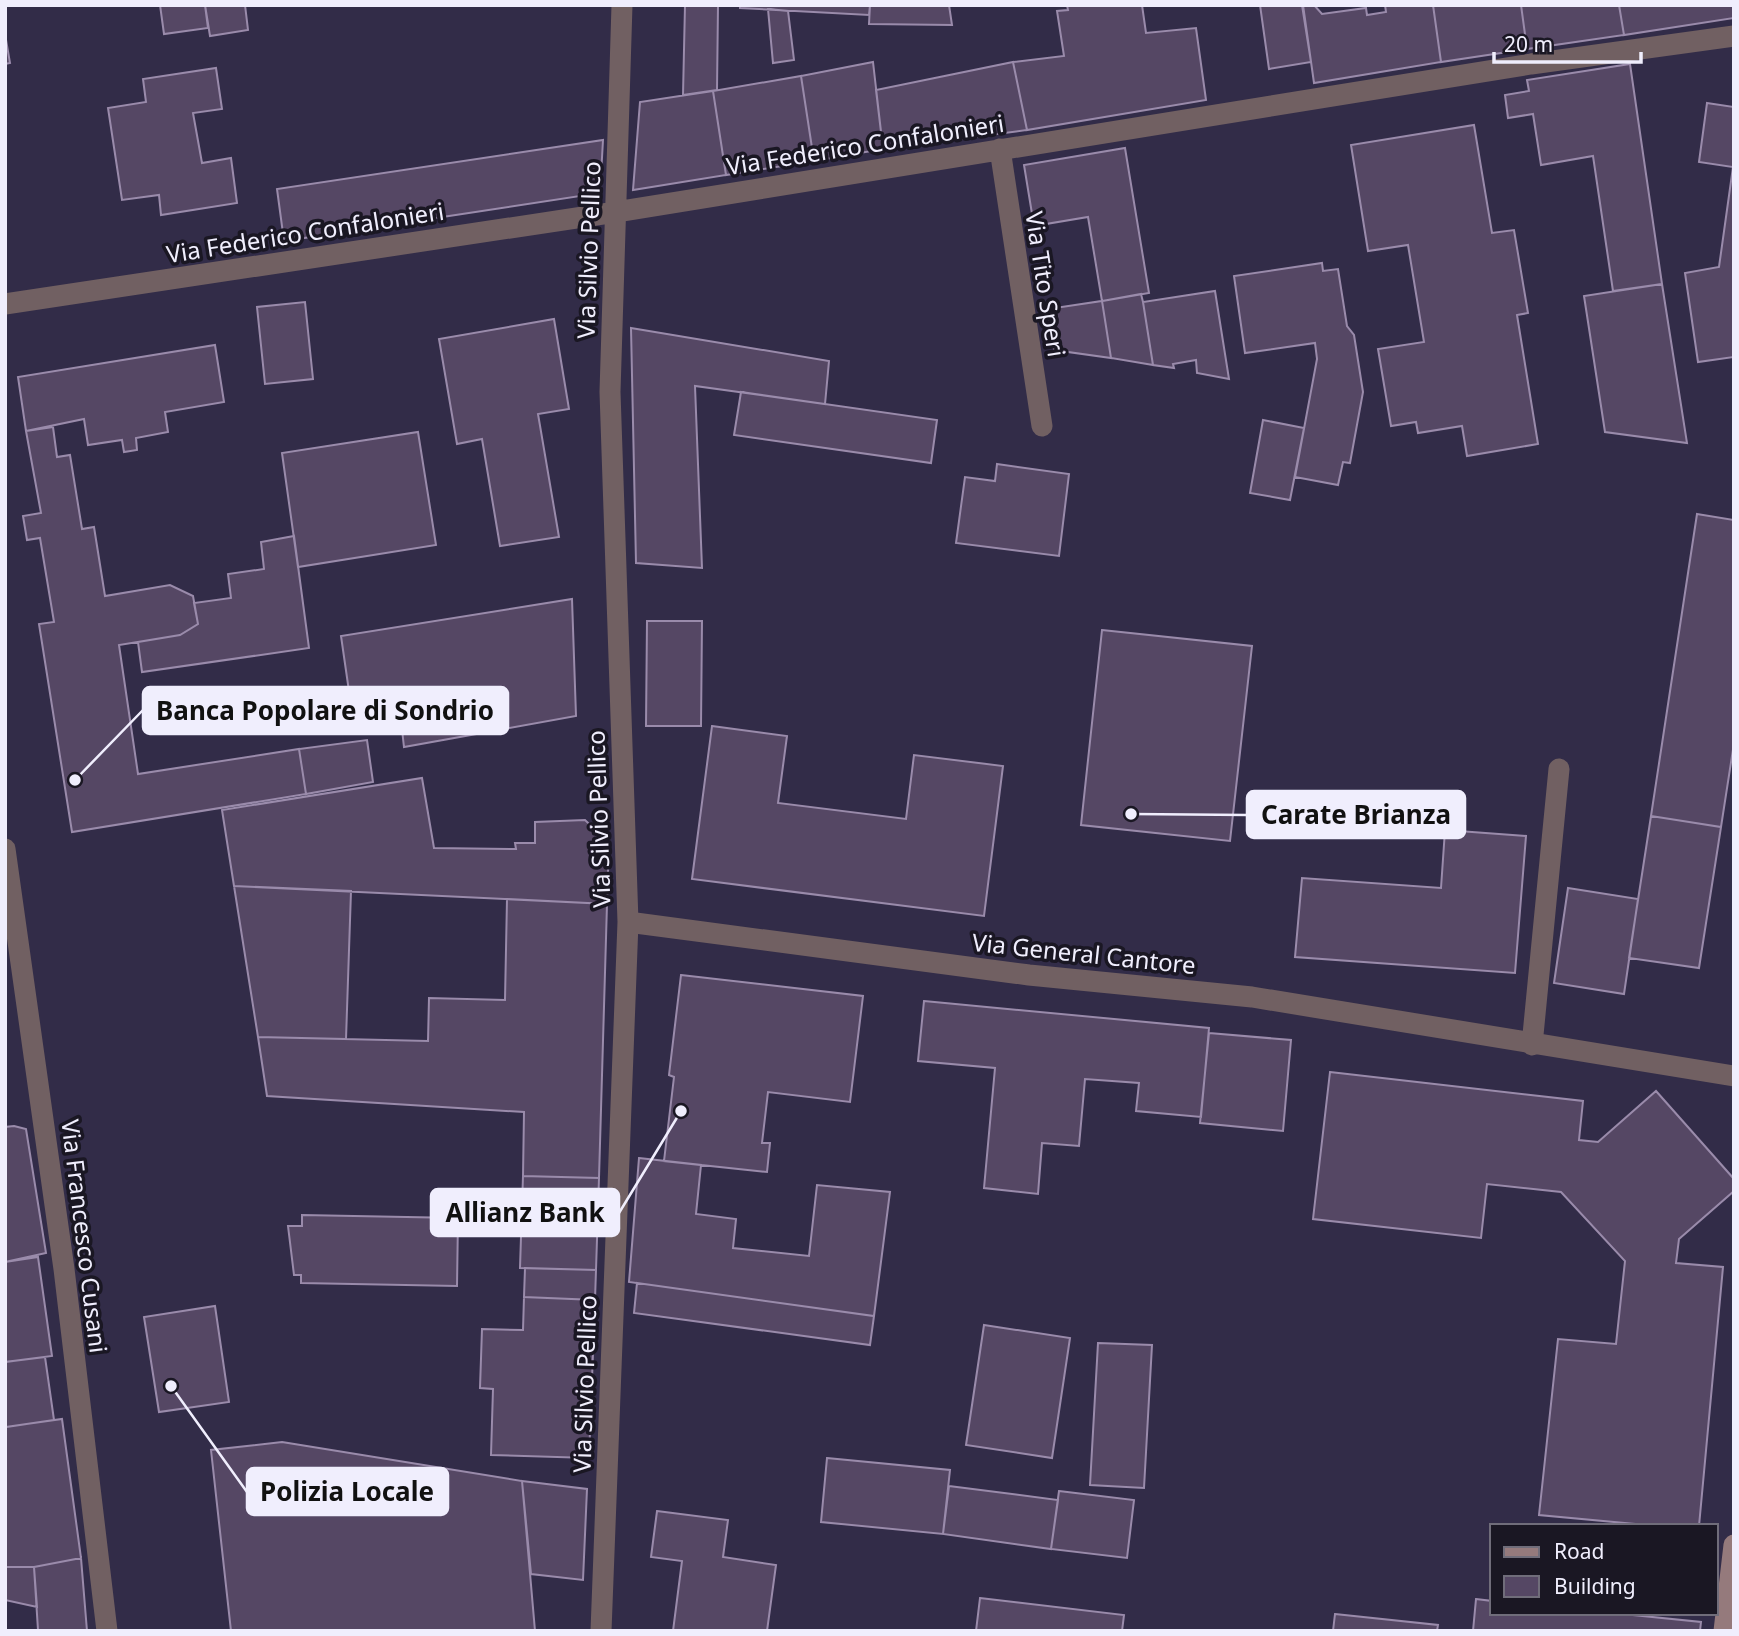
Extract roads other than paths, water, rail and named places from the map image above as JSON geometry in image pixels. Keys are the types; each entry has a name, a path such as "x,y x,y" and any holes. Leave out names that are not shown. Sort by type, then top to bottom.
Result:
{"street":[{"name":"Via Silvio Pellico","path":"601,1631 628,922 610,392 622,5"},
{"name":"Via Federico Confalonieri","path":"5,304 616,212 1531,64 1734,36"},
{"name":"Via Tito Speri","path":"1000,149 1042,426"},
{"path":"1532,1045 1559,769"},
{"name":"Via Francesco Cusani","path":"5,849 64,1269 107,1631"},
{"name":"Via General Cantore","path":"628,922 1029,975 1252,997 1734,1076"},
{"path":"1724,1631 1734,1545"}],"place":[{"name":"Banca Popolare di Sondrio","path":"75,780"},
{"name":"Carate Brianza","path":"1131,814"},
{"name":"Allianz Bank","path":"681,1111"},
{"name":"Polizia Locale","path":"171,1386"}]}
